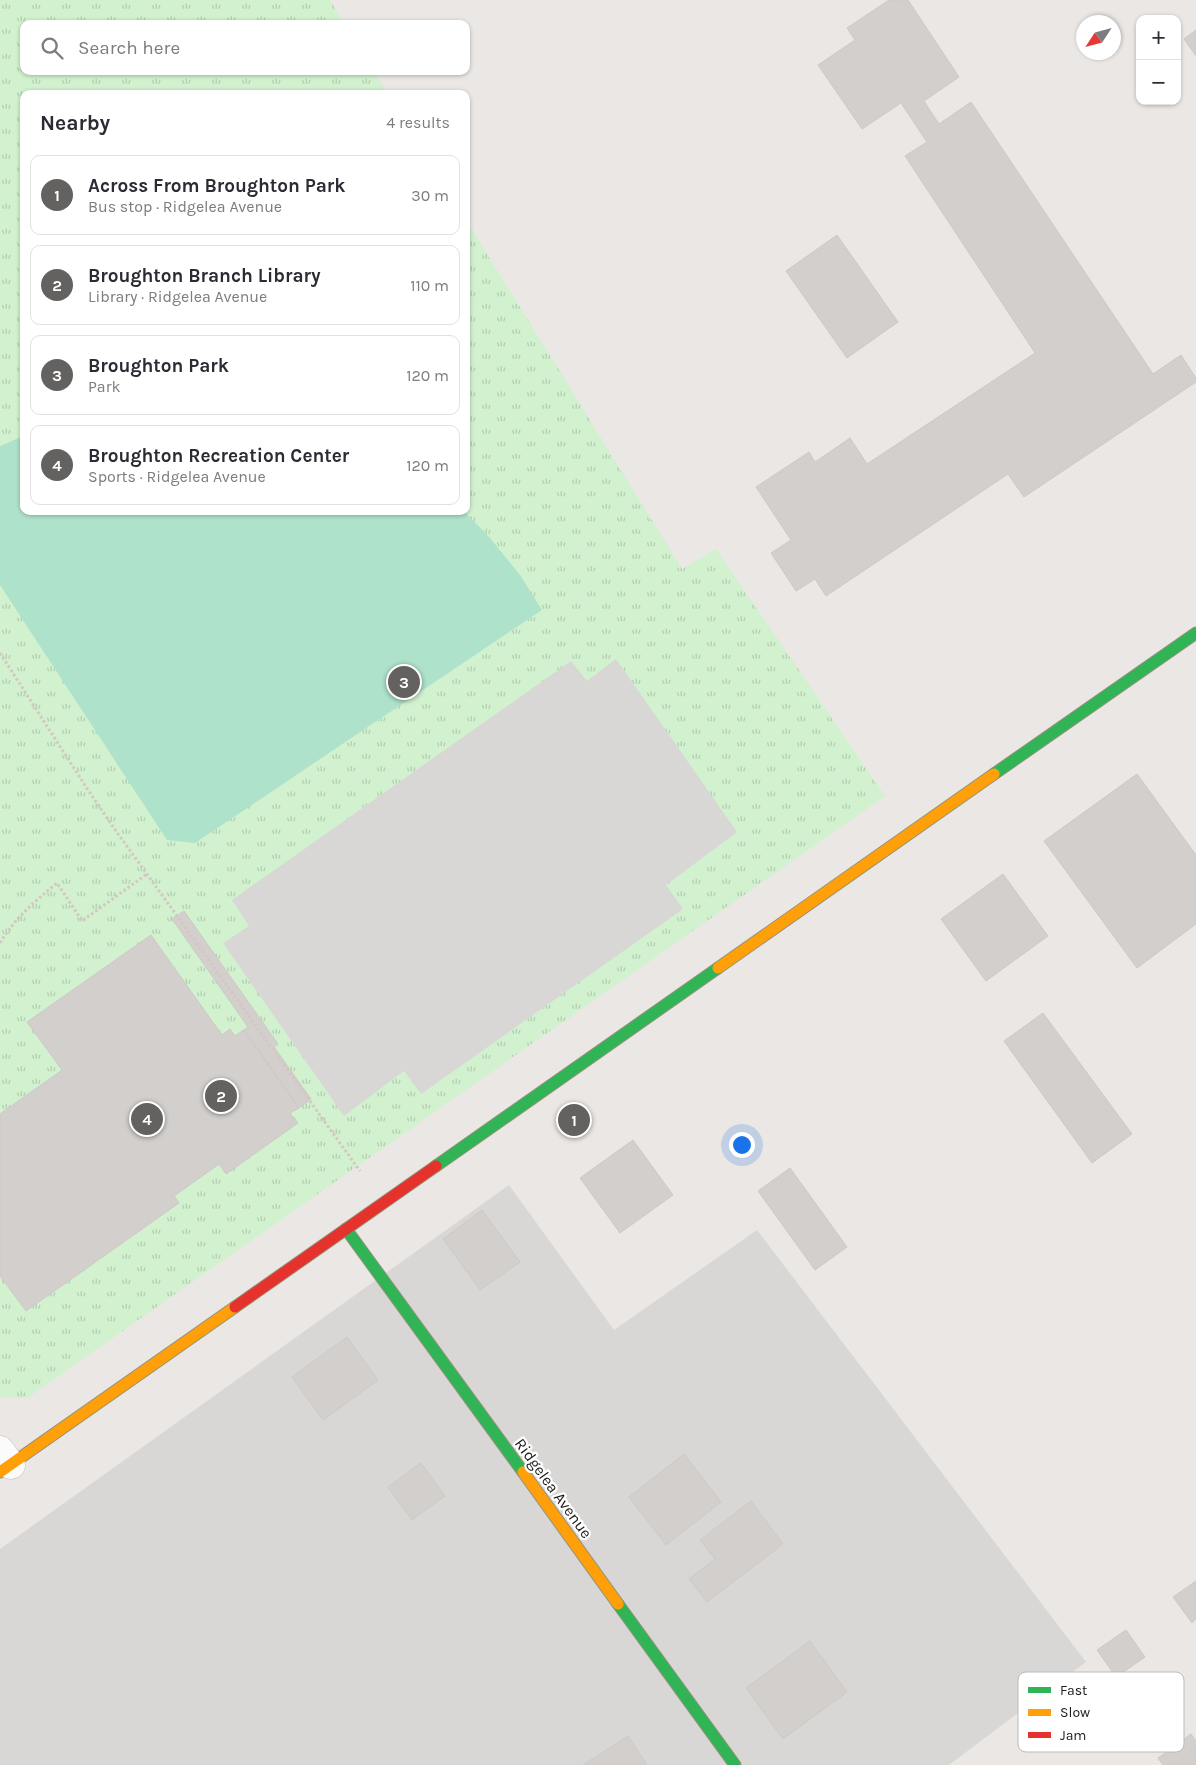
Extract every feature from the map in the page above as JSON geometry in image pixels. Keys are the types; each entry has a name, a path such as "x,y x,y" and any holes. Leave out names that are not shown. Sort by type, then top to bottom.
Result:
{"street":[{"path":"4,1462 346,1229 1196,633"},
{"name":"Ridgelea Avenue","path":"346,1229 735,1765"}],"path":[{"path":"0,653 88,790 360,1171"},
{"path":"0,943 15,920 33,902 57,883 82,921 148,874"}],"shaded area":[{"path":"616,659 737,832 666,885 683,909 421,1094 404,1071 344,1116 223,943 249,926 232,900 571,661 587,681"},
{"path":"509,1185 614,1330 757,1230 1086,1662 1073,1672 1018,1672 1018,1713 949,1765 0,1765 0,1549"}],"green space":[{"path":"0,0 330,0 342,20 20,20 20,75 376,75 386,90 20,90 20,515 470,515 470,226 682,569 716,549 885,796 27,1398 2,1398 0,1396"},
{"path":"20,438 20,515 468,515 490,538 520,575 542,610 195,843 167,840 0,585 0,446"}],"building":[{"path":"889,0 908,0 959,77 924,101 939,124 971,102 1153,374 1181,355 1196,378 1196,382 1024,497 1008,474 826,596 815,579 796,591 771,553 791,540 756,487 809,452 815,462 850,438 867,464 1035,353 905,156 927,142 901,103 862,129 818,65 855,40 847,28"},
{"path":"1196,30 1196,56 1184,39"},
{"path":"837,235 898,322 847,358 786,271"},
{"path":"1137,774 1196,855 1196,924 1137,968 1044,841"},
{"path":"1003,874 1048,936 986,981 941,919"},
{"path":"184,911 278,1044 274,1047 311,1099 299,1108 244,1030 248,1027 172,919"},
{"path":"151,935 222,1035 230,1029 235,1036 244,1030 299,1108 290,1113 298,1123 226,1174 219,1164 174,1196 179,1203 26,1311 0,1276 0,1114 62,1070 27,1022"},
{"path":"1043,1013 1132,1134 1092,1163 1004,1041"},
{"path":"633,1140 673,1195 620,1233 580,1178"},
{"path":"790,1168 847,1247 815,1270 758,1191"},
{"path":"482,1210 520,1262 480,1290 443,1239"},
{"path":"347,1337 378,1380 323,1420 292,1377"},
{"path":"684,1454 721,1502 666,1545 629,1497"},
{"path":"421,1463 445,1496 412,1520 388,1487"},
{"path":"751,1501 783,1544 707,1602 689,1579 715,1559 700,1540"},
{"path":"1196,1581 1196,1619 1192,1623 1173,1597"},
{"path":"1126,1630 1145,1657 1123,1672 1112,1672 1097,1650"},
{"path":"810,1641 847,1692 783,1739 746,1688"},
{"path":"1191,1734 1196,1741 1196,1765 1163,1765 1158,1758 1166,1752 1184,1752 1184,1739"},
{"path":"628,1736 647,1765 583,1765"}],"traffic: fast":[{"path":"994,774 1196,633"},
{"path":"436,1166 718,968"},
{"path":"346,1229 523,1472"},
{"path":"618,1604 735,1765"}],"traffic: slow":[{"path":"718,968 994,774"},
{"path":"0,1472 235,1307"},
{"path":"523,1472 618,1604"}],"traffic: jam":[{"path":"235,1307 436,1166"}],"place":[{"name":"Broughton Park","path":"404,682"},
{"name":"Broughton Branch Library","path":"221,1096"},
{"name":"Broughton Recreation Center","path":"147,1119"},
{"name":"Across From Broughton Park","path":"574,1120"}]}
